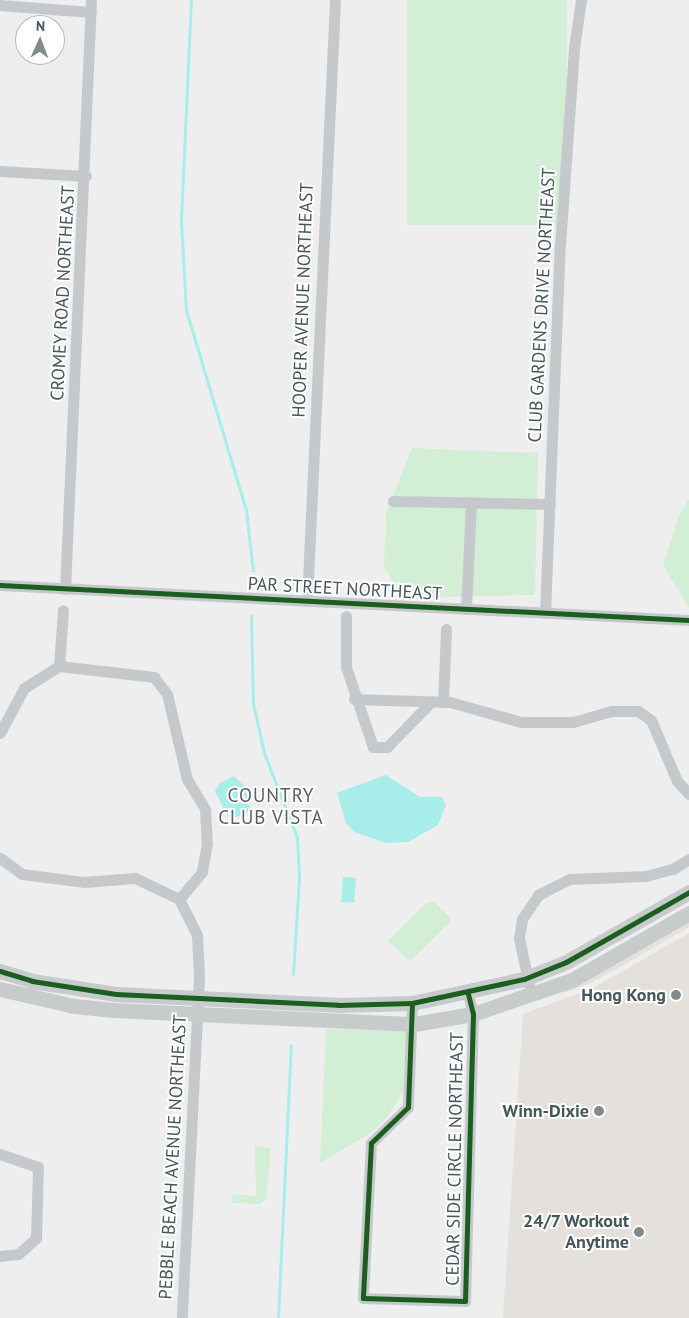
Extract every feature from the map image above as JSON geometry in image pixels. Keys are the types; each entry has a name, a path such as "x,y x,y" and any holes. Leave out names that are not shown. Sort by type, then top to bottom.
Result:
{"street":[{"name":"CROMEY ROAD NORTHEAST","path":"65,589 86,176 91,0"},
{"name":"HOOPER AVENUE NORTHEAST","path":"307,601 335,0"},
{"name":"CLUB GARDENS DRIVE NORTHEAST","path":"545,613 560,245 574,48 581,0"},
{"path":"0,5 90,12"},
{"path":"0,171 86,176"},
{"path":"393,500 550,504"},
{"path":"466,609 471,502"},
{"name":"PAR STREET NORTHEAST","path":"0,585 689,620"},
{"path":"59,666 62,610"},
{"path":"346,616 346,667 354,698 368,738 379,749 387,747 437,702 446,630"},
{"path":"0,733 24,688 59,666 154,678 167,694 187,779 205,810 206,825 202,872 179,899 135,878 84,882 22,874 0,858"},
{"path":"354,698 437,702 521,722 573,722 627,710 643,713 651,720 677,781 689,794"},
{"path":"533,996 526,978 519,938 522,919 538,895 569,879 646,876 673,869 689,859"},
{"path":"0,971 74,989 198,998 372,1006 412,1003 468,994 526,978 605,943 689,892"},
{"name":"PEBBLE BEACH AVENUE NORTHEAST","path":"179,899 197,935 198,998 182,1318"},
{"path":"0,989 74,1006 197,1015 414,1024 473,1014 533,996 610,961 689,913"},
{"name":"CEDAR SIDE CIRCLE NORTHEAST","path":"412,1003 414,1024 408,1107 371,1143 363,1298 465,1301 473,1014 468,994"},
{"path":"0,1154 38,1167 36,1238 18,1254 0,1256"}],"shaded area":[{"path":"689,920 689,927 641,955 591,983 558,995"},
{"path":"689,933 689,1318 503,1318 523,1014 593,988"}],"green space":[{"path":"407,0 567,0 567,225 407,225"},
{"path":"412,448 538,453 535,595 403,598 384,567 386,514"},
{"path":"689,499 689,608 663,565 679,515"},
{"path":"427,902 434,902 451,918 450,922 410,961 388,941"},
{"path":"326,1029 408,1031 405,1088 387,1117 372,1132 320,1163"},
{"path":"255,1146 271,1148 266,1200 260,1204 232,1203 233,1194 256,1196"}],"water":[{"path":"386,775 420,797 442,797 446,805 438,825 408,842 386,843 354,832 346,823 337,793"},
{"path":"234,776 245,787 250,806 249,812 234,818 227,815 215,791 220,783"},
{"path":"343,877 356,878 354,903 341,902"}],"waterway":[{"path":"191,0 181,221 186,310 246,510 253,571"},
{"path":"251,615 253,703 264,753 297,837 299,878 293,974"},
{"path":"278,1318 291,1045"}],"cycle path":[{"path":"0,585 689,620"},
{"path":"0,971 32,981 116,994 338,1005 412,1003 524,979 566,962 689,892"},
{"path":"412,1003 408,1107 371,1143 363,1298 465,1301 473,1014 468,994"}],"place":[{"name":"Hong Kong","path":"676,995"},
{"name":"Winn-Dixie","path":"599,1111"},
{"name":"24/7 Workout Anytime","path":"639,1232"}],"district":[{"name":"COUNTRY CLUB VISTA","path":"271,807"}]}
